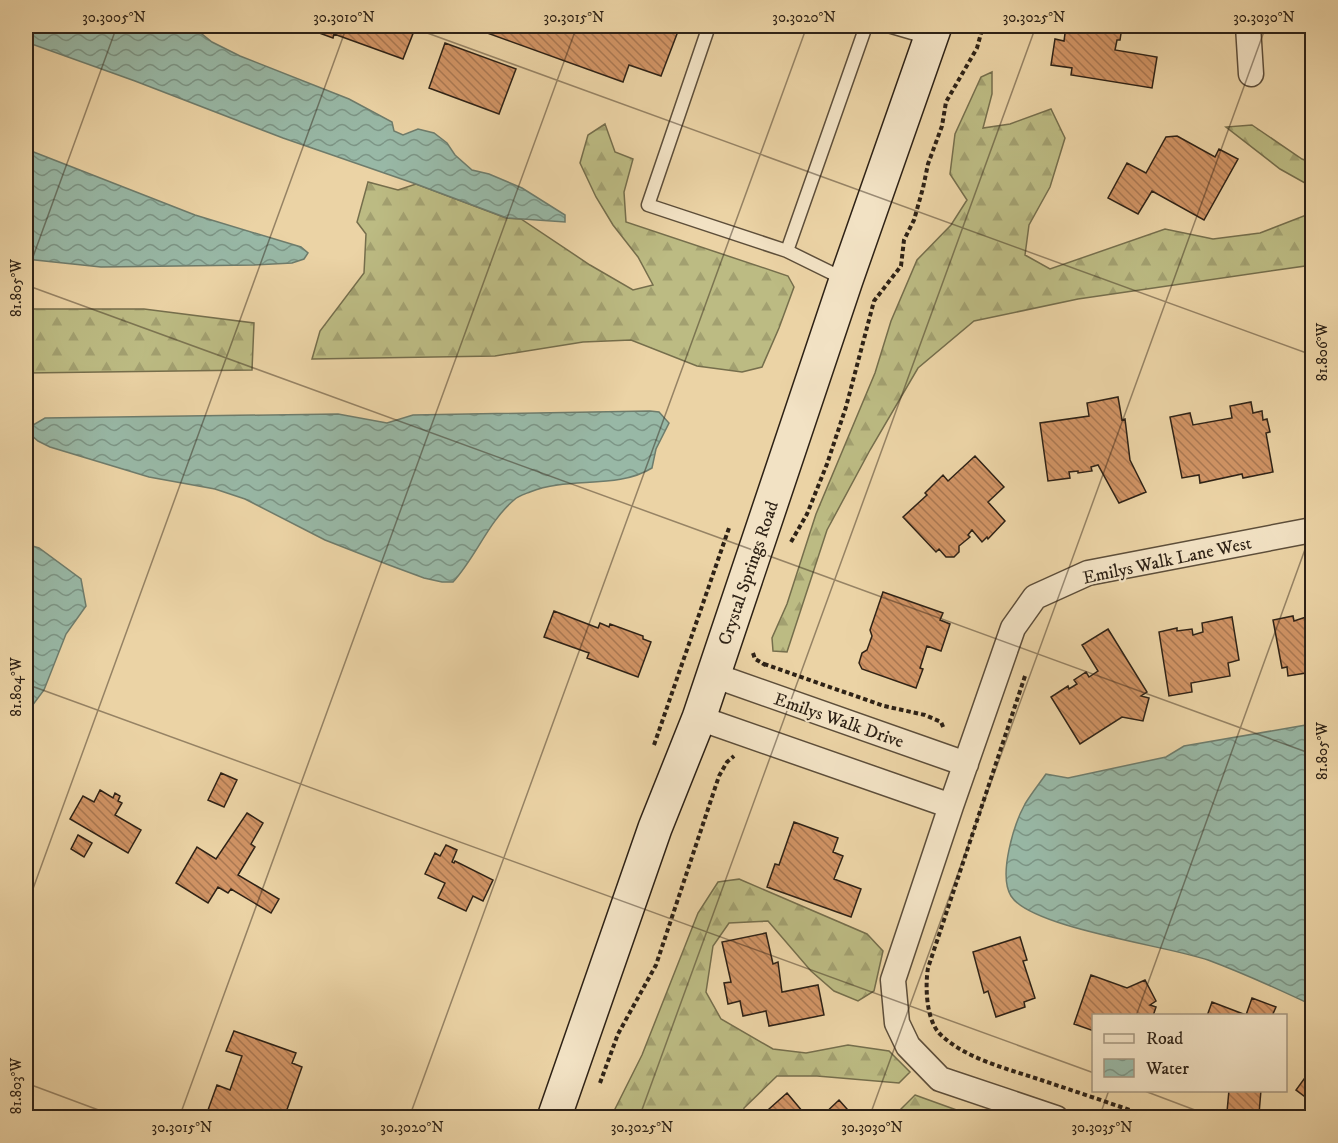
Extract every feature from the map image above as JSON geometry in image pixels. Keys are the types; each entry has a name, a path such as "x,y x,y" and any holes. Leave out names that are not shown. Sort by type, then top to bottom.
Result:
{"street":[{"path":"1248,26 1251,74"},
{"name":"Crystal Springs Road","path":"554,1118 656,828 699,718 846,280 933,32"},
{"name":"Emilys Walk Lane West","path":"1056,1118 940,1079 908,1046 897,1023 893,980 1014,628 1035,597 1088,573 1312,530"},
{"name":"Emilys Walk Drive","path":"713,675 966,764"},
{"path":"699,718 951,806"}],"lane":[{"path":"709,26 648,205 787,251 846,280"},
{"path":"787,251 866,26"},
{"path":"888,26 933,32"}],"path":[{"path":"786,550 807,514 827,464 846,407 874,301 901,266 904,240 914,220 928,164 942,126 946,102 977,48 983,26"},
{"path":"651,754 729,528"},
{"path":"751,650 754,658 764,664 755,690"},
{"path":"1027,672 928,968 926,986 930,1013 939,1032 962,1050 995,1064 1152,1118"},
{"path":"597,1090 618,1034 656,964 718,776 727,762 740,753"}],"green space":[{"path":"992,72 992,94 983,128 1010,124 1051,109 1065,138 1050,187 1029,225 1025,255 1050,269 1165,229 1213,239 1260,233 1309,214 1312,202 1312,265 1078,299 974,321 918,368 827,530 787,652 773,651 772,638 787,604 816,514 875,373 891,321 917,260 951,225 967,200 950,174 955,134 981,77"},
{"path":"605,124 615,152 633,159 624,192 626,222 788,276 794,287 762,367 742,372 697,366 631,340 583,342 495,356 312,359 320,331 364,273 366,234 357,222 368,182 398,190 416,184 506,218 521,219 590,265 633,290 653,285 638,257 613,225 596,197 580,163 588,135"},
{"path":"1252,125 1302,159 1312,163 1312,187 1280,169 1226,127"},
{"path":"26,309 144,309 254,323 252,370 26,373"},
{"path":"739,879 867,934 883,951 874,991 858,1001 834,991 811,971 768,921 729,923 713,946 706,992 721,1019 773,1049 806,1053 848,1045 889,1051 910,1072 899,1083 817,1076 777,1076 744,1108 743,1117 611,1117 642,1055 698,913 718,882"},
{"path":"915,1095 976,1117 893,1117"}],"water":[{"path":"26,26 192,26 212,42 240,56 349,99 392,122 394,131 403,135 418,129 434,133 447,143 455,155 472,170 489,174 522,188 565,215 565,222 507,218 283,138 26,42"},
{"path":"26,149 195,215 301,247 308,253 304,259 292,263 254,265 101,267 26,259"},
{"path":"659,412 669,423 656,449 652,468 623,479 545,487 517,497 489,529 469,562 453,582 424,578 325,540 245,499 215,489 149,477 50,447 30,434 33,425 45,418 338,414 387,423 413,415"},
{"path":"26,544 39,548 81,579 86,606 66,634 44,690 26,714"},
{"path":"1312,724 1312,1005 1208,960 1102,935 1045,918 1024,907 1011,896 1006,876 1012,836 1025,804 1046,774 1068,778 1166,757 1184,746"}],"building":[{"path":"300,26 416,26 403,59 334,34 333,38"},
{"path":"468,26 680,26 661,76 629,65 623,82"},
{"path":"1066,26 1122,27 1120,40 1117,40 1115,50 1157,57 1152,88 1071,75 1072,68 1051,65 1055,39 1064,41"},
{"path":"445,43 516,69 499,114 429,88"},
{"path":"1177,136 1215,157 1219,149 1238,159 1204,220 1152,191 1138,214 1108,198 1127,163 1146,173 1166,137"},
{"path":"1118,397 1122,420 1125,419 1130,460 1146,492 1119,503 1098,465 1091,467 1092,471 1069,472 1070,478 1048,481 1040,423 1089,416 1087,403"},
{"path":"1251,402 1253,413 1262,411 1263,420 1267,419 1270,432 1266,433 1273,472 1243,478 1242,474 1200,483 1199,475 1182,478 1170,417 1190,413 1193,425 1232,418 1230,406"},
{"path":"975,456 1004,487 988,502 1005,521 988,539 987,537 982,542 972,530 968,535 970,537 959,546 959,552 954,557 946,557 939,549 936,552 903,517 927,495 925,493 943,475 948,481"},
{"path":"883,592 943,613 940,620 950,624 941,651 927,646 920,668 923,669 916,688 862,669 859,663 872,636 870,630"},
{"path":"554,611 598,628 600,623 609,627 610,624 643,636 643,639 651,642 638,677 587,658 589,653 544,637"},
{"path":"1312,615 1312,672 1288,676 1287,667 1282,668 1273,620 1293,616 1294,621"},
{"path":"1232,617 1239,660 1228,663 1230,676 1191,683 1192,692 1169,696 1159,632 1177,628 1177,631 1192,629 1193,635 1203,632 1202,623"},
{"path":"1108,629 1147,692 1141,696 1149,698 1143,721 1122,717 1080,744 1051,697 1068,686 1069,689 1077,684 1074,680 1086,672 1089,677 1098,671 1082,645"},
{"path":"221,773 237,780 224,807 208,800"},
{"path":"100,790 113,798 115,793 120,796 118,801 122,803 115,815 141,830 128,853 70,819 83,796 94,802"},
{"path":"247,813 263,823 251,844 255,847 238,875 279,899 271,913 231,889 228,893 218,887 208,903 176,883 197,847 216,859"},
{"path":"794,822 838,838 833,852 843,856 834,879 861,889 851,917 767,887 775,864 779,865"},
{"path":"78,835 92,843 84,857 71,849"},
{"path":"446,845 457,850 452,862 455,861 493,880 483,901 473,896 466,911 438,898 445,883 425,874 435,853 440,856"},
{"path":"766,933 773,964 778,962 782,992 818,985 824,1015 769,1026 766,1011 743,1016 740,1001 728,1004 724,983 731,982 722,942"},
{"path":"1020,937 1027,960 1023,961 1035,998 1024,1002 1025,1007 996,1017 988,991 984,993 973,952"},
{"path":"1091,975 1127,988 1145,980 1156,1001 1150,1005 1156,1007 1154,1014 1092,1014 1092,1030 1074,1024"},
{"path":"1252,998 1276,1007 1273,1014 1246,1014"},
{"path":"1212,1002 1243,1014 1208,1014"},
{"path":"234,1031 296,1053 292,1063 302,1067 284,1118 230,1118 208,1110 217,1085 230,1090 242,1056 226,1051"},
{"path":"1312,1068 1312,1102 1296,1090"},
{"path":"1229,1092 1261,1092 1259,1114 1227,1112"},
{"path":"787,1093 808,1118 759,1118"},
{"path":"839,1100 855,1118 820,1118"}]}
